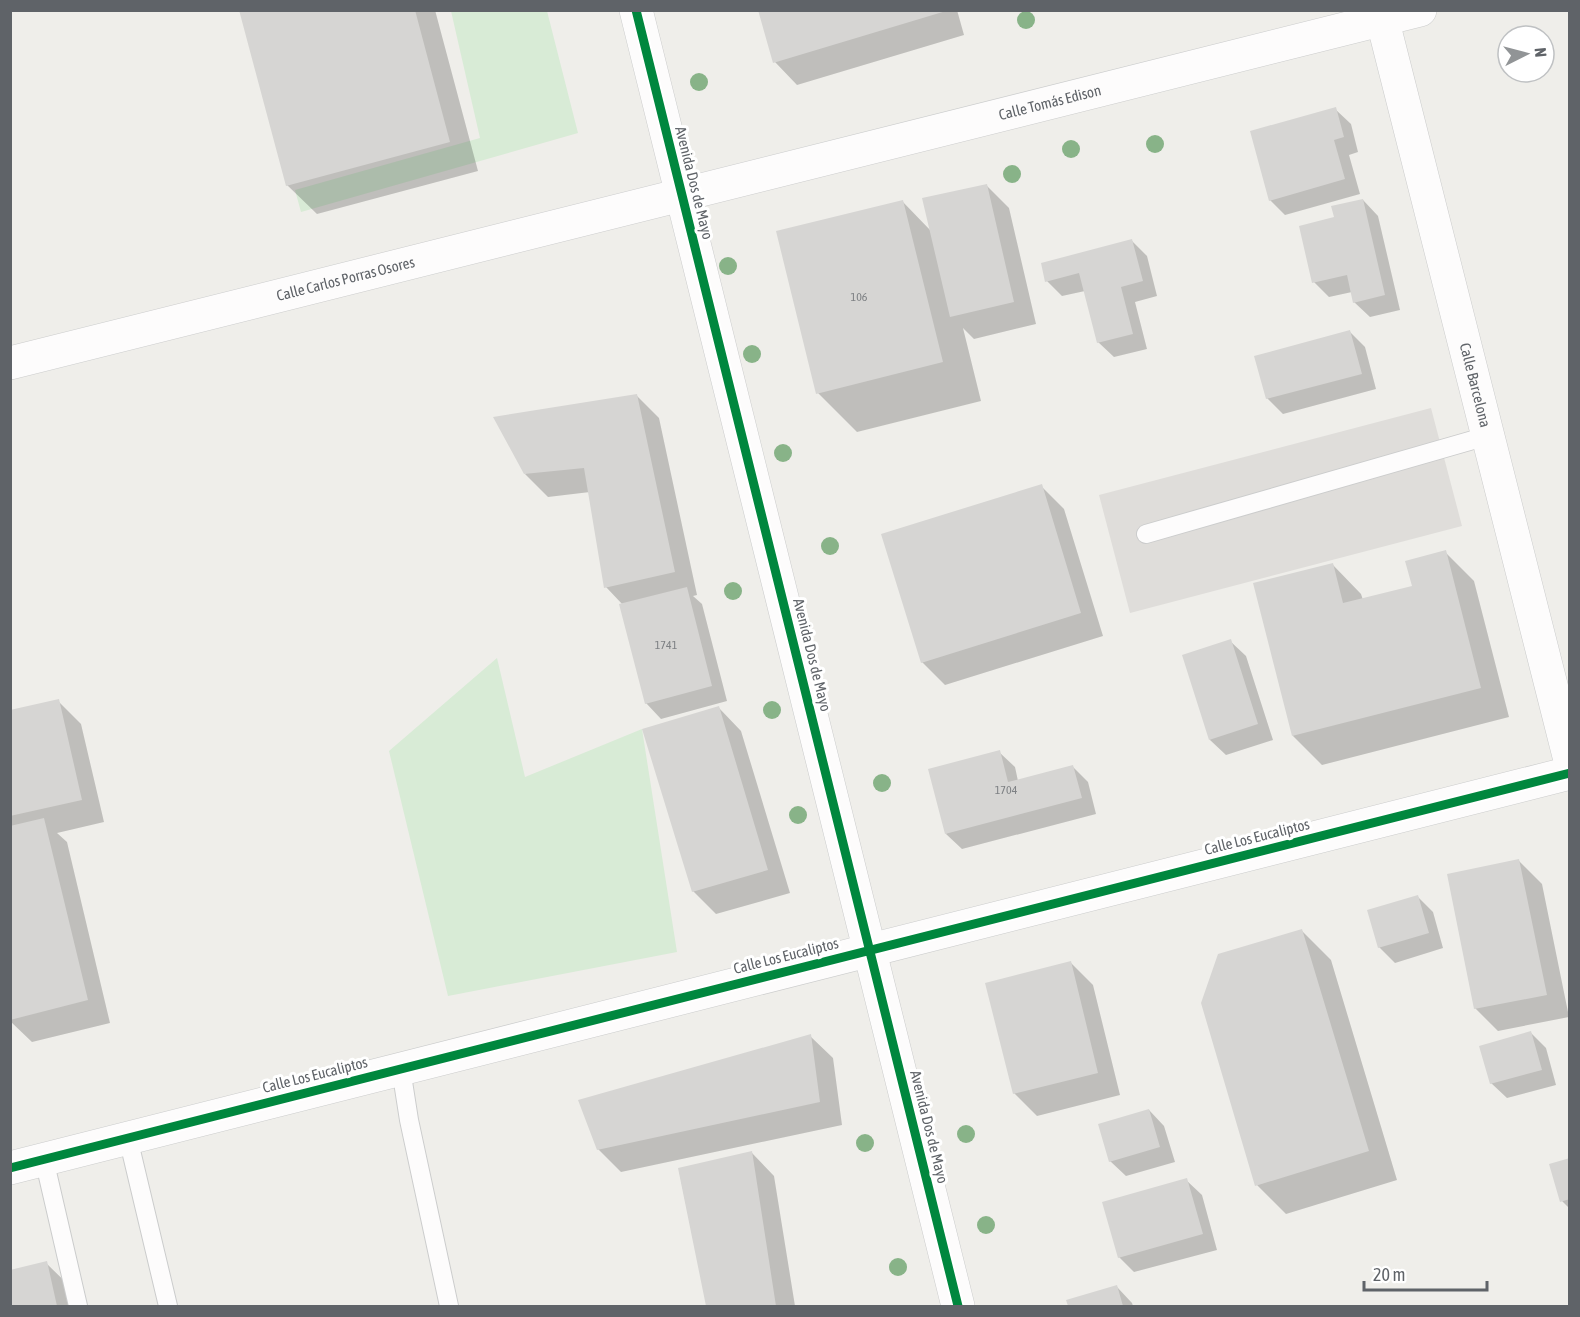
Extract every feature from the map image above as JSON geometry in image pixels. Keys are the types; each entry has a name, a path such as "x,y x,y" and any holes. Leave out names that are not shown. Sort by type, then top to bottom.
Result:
{"street":[{"name":"Avenida Dos de Mayo","path":"636,10 958,1306"},
{"name":"Calle Tomás Edison","path":"681,194 1381,15 1420,10"},
{"name":"Calle Barcelona","path":"1381,15 1569,760"},
{"name":"Calle Carlos Porras Osores","path":"10,363 681,194"},
{"name":"Calle Los Eucaliptos","path":"10,1168 1569,773"}],"lane":[{"path":"1146,534 1487,436"},
{"path":"401,1069 409,1120 449,1306"},
{"path":"128,1138 168,1306"},
{"path":"44,1159 78,1306"}],"shaded area":[{"path":"1431,408 1462,526 1130,613 1099,495"}],"green space":[{"path":"451,11 547,11 578,133 301,212 295,190 480,138"},
{"path":"497,658 525,777 642,729 677,952 448,996 389,751"}],"building":[{"path":"239,10 415,10 450,142 286,186"},
{"path":"758,10 946,10 946,11 773,63"},
{"path":"1336,107 1344,137 1334,140 1345,179 1269,201 1250,131"},
{"path":"987,184 1014,302 950,317 922,198"},
{"path":"1363,199 1385,295 1353,303 1347,275 1312,283 1299,226 1334,217 1331,206"},
{"path":"903,200 943,362 816,394 776,231"},
{"path":"1132,239 1143,281 1121,287 1133,334 1097,343 1079,273 1045,282 1041,263"},
{"path":"1350,330 1362,374 1266,399 1254,356"},
{"path":"637,394 675,572 604,588 584,468 524,474 493,417"},
{"path":"1042,484 1081,613 921,663 881,534"},
{"path":"1446,550 1481,688 1292,736 1253,583 1333,563 1343,603 1412,586 1405,561"},
{"path":"687,587 712,686 645,704 619,604"},
{"path":"1231,639 1258,724 1209,740 1182,655"},
{"path":"59,699 82,800 10,816 10,710"},
{"path":"719,706 768,870 692,892 642,729"},
{"path":"1000,750 1008,782 1073,765 1082,798 945,834 928,769"},
{"path":"44,818 88,1000 10,1020 10,826"},
{"path":"1519,859 1547,995 1474,1009 1447,874"},
{"path":"1418,895 1429,933 1378,948 1367,910"},
{"path":"1302,929 1369,1151 1255,1186 1201,1003 1218,954"},
{"path":"1071,961 1098,1073 1013,1094 985,983"},
{"path":"1531,1031 1542,1070 1490,1084 1479,1046"},
{"path":"811,1034 820,1102 597,1150 578,1100"},
{"path":"1149,1109 1160,1147 1109,1162 1098,1124"},
{"path":"752,1151 776,1306 706,1306 678,1168"},
{"path":"1570,1158 1570,1199 1560,1202 1549,1164"},
{"path":"1187,1178 1203,1234 1118,1258 1102,1202"},
{"path":"47,1261 57,1306 10,1306 10,1270"},
{"path":"1117,1285 1123,1306 1068,1306 1066,1300"}],"cycle path":[{"path":"636,10 958,1306"},
{"path":"10,1168 1570,773"}]}
